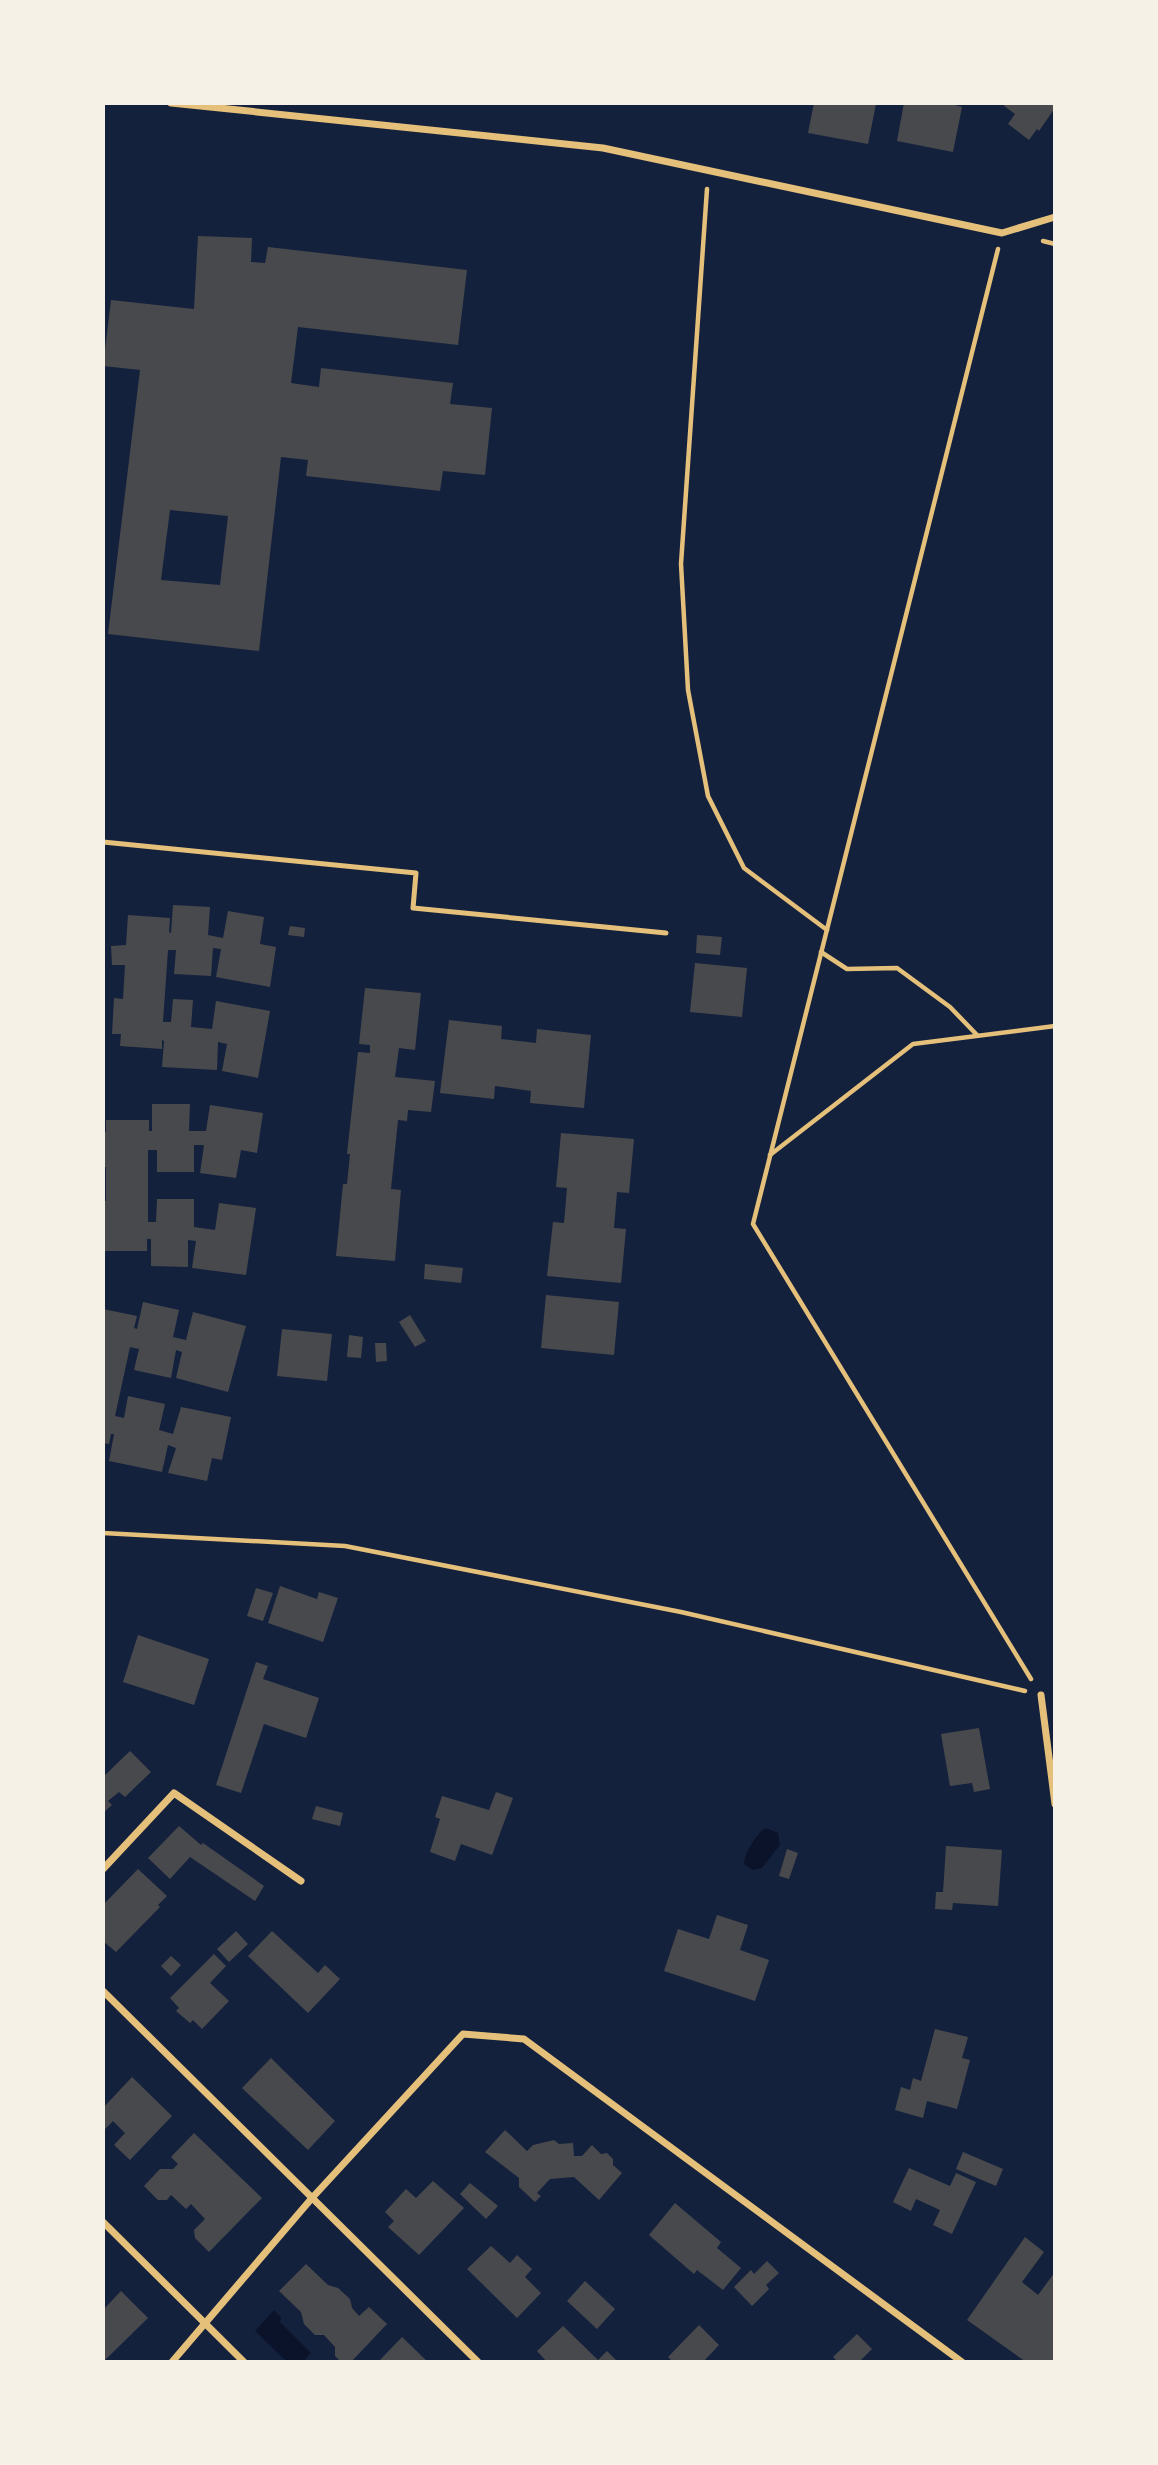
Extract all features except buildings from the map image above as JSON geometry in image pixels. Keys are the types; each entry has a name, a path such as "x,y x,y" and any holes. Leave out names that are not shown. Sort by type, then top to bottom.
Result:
{"street":[{"path":"171,103 223,105 603,148 1002,233 1055,217"},
{"path":"1041,1695 1055,1804"},
{"path":"103,1869 174,1793 301,1881"},
{"path":"103,1991 478,2362"},
{"path":"173,2362 312,2198 463,2034 524,2039 962,2362"},
{"path":"103,2222 244,2362"}],"lane":[{"path":"103,842 416,873 413,908 666,933"}],"path":[{"path":"709,171 681,565 688,690 708,796 744,868 827,930"},
{"path":"1002,233 753,1224 1041,1695"},
{"path":"821,951 847,969 897,968 950,1007 978,1036"},
{"path":"770,1155 913,1044 1055,1026"},
{"path":"103,1533 345,1546 681,1612 1041,1695"}],"water":[{"path":"766,1828 778,1833 780,1845 762,1868 752,1870 744,1864 746,1855 755,1839"},
{"path":"274,2310 281,2317 280,2322 311,2353 303,2362 287,2362 255,2331"}]}
